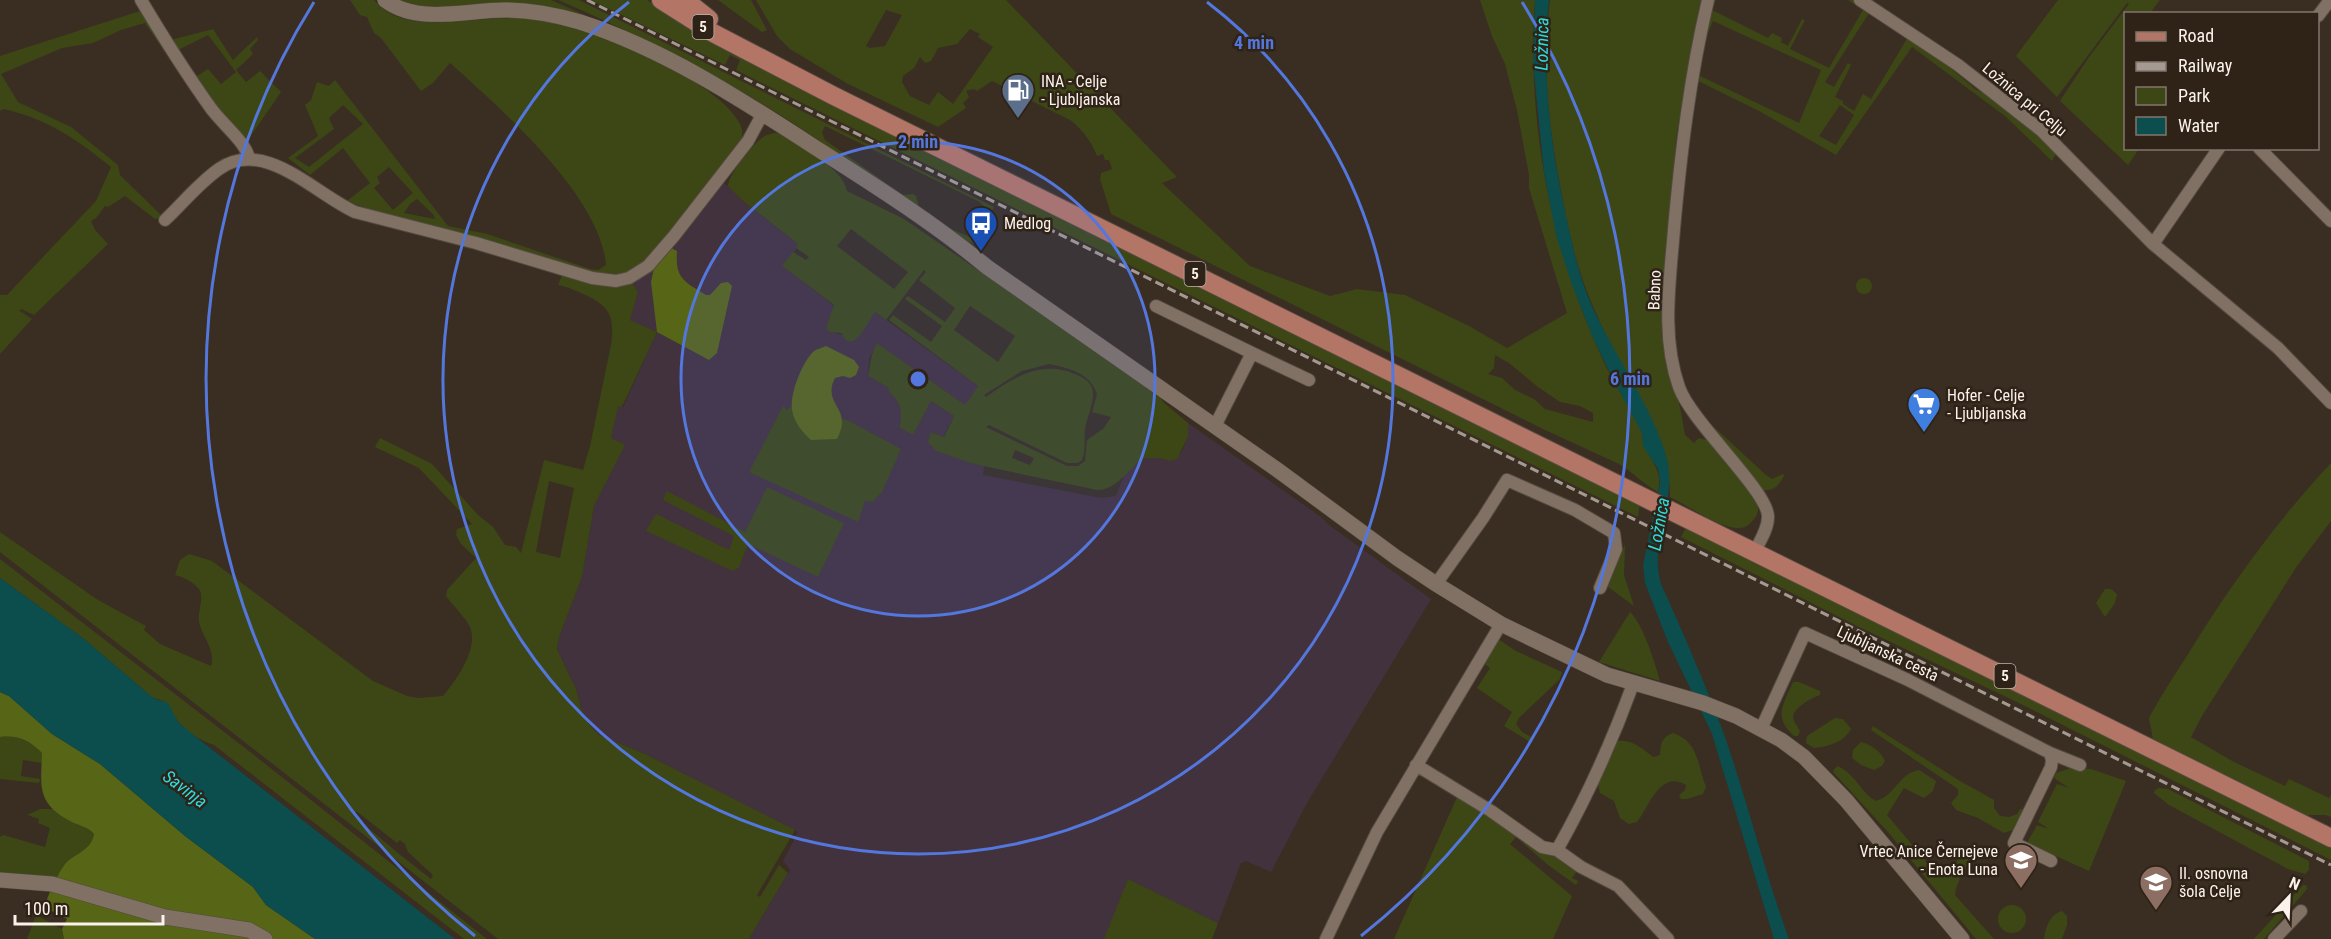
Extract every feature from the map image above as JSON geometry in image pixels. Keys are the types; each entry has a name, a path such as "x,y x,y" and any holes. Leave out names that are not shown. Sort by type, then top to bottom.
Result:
{"main road":[{"name":"5","path":"661,0 747,51 2331,838"},
{"name":"5","path":"685,0 727,32 747,51"}],"street":[{"path":"141,0 172,54 222,124 245,147 249,158"},
{"path":"385,0 409,12 426,14 511,10 577,21 621,38 676,64 763,113 946,235 987,267 1436,584 1501,624 1584,665 1633,684 1670,693 1736,716 1804,757 1820,772 1962,939"},
{"name":"Babno","path":"1708,0 1688,99 1681,155 1669,295 1670,343 1679,388 1690,409 1738,467 1766,508 1768,520 1755,551"},
{"name":"Ložnica pri Celju","path":"1860,0 1958,65 2042,130 2153,244 2278,348 2331,403"},
{"path":"2319,15 2330,0"},
{"path":"165,220 218,169 232,162 249,158 276,165 339,205 355,212 476,243 592,278 616,281 639,273 662,251 743,149 753,135 763,113"},
{"path":"2153,244 2218,150"},
{"path":"2261,150 2331,221"},
{"path":"1156,306 1309,380"},
{"path":"1215,426 1252,353"},
{"path":"1436,584 1507,480 1575,510 1614,533 1616,549 1600,588"},
{"path":"1326,939 1377,832 1501,624"},
{"name":"Ljubljanska cesta","path":"1761,729 1805,633 1908,680 2049,753 2080,765"},
{"path":"1557,850 1582,806 1620,721 1633,684"},
{"path":"2049,753 2052,760 2051,767 2014,843 2051,861"},
{"path":"1416,765 1491,811 1542,847 1557,850 1581,867 1618,886 1668,939"},
{"path":"0,880 51,884 165,917 249,930 265,939"},
{"path":"2274,939 2301,911"}],"shaded area":[{"path":"724,183 799,245 783,266 834,306 826,327 834,333 844,335 869,320 875,312 978,386 965,406 877,343 869,359 868,376 889,388 888,391 896,397 903,414 899,427 913,434 931,401 954,416 943,437 931,432 974,464 984,466 983,475 1101,498 1116,496 1125,473 1142,458 1160,458 1170,461 1181,453 1188,437 1188,423 1321,517 1431,599 1307,803 1271,872 1246,861 1241,863 1218,923 1128,879 1105,939 749,939 790,870 783,861 798,832 645,754 599,735 583,716 576,689 557,649 559,637 582,577 594,506 625,445 611,438 616,412 618,406 623,407 657,332 630,320 638,292 631,281 681,237"}],"green space":[{"path":"350,0 374,0 388,12 419,22 457,22 497,18 532,19 594,34 652,58 715,96 730,110 740,124 742,138 740,146 644,263 633,271 610,277 377,212 347,201 370,183 343,148 310,175 288,158 318,136 305,105 311,100 317,82 329,86 335,80 448,226 487,234 590,269 598,270 606,265 600,238 586,210 567,182 520,128 450,63 433,83 421,91 381,38 374,33 367,17 360,15","holes":["343,105 363,124 309,167 295,158 334,129 329,118","389,167 413,193 393,210 374,188 380,183 377,177","417,199 433,214 435,219 404,213"]},
{"path":"397,0 551,0 587,18 454,7 422,7"},
{"path":"558,0 579,0 994,207 988,218 987,210 980,202 825,126 822,132 825,140 903,195 916,196 919,207 951,229 977,240 974,244 948,232 829,147 732,86 617,26"},
{"path":"591,0 647,0 665,12 1640,502 1638,517 736,70 740,60 730,55 725,65"},
{"path":"718,0 751,0 767,30 762,32"},
{"path":"756,0 1006,0 1177,177 1162,183 1250,266 1330,296 1357,289 1405,295 1469,326 1507,348 1567,313 1529,188 1529,175 1517,110 1505,64 1492,36 1480,0 1535,0 1534,86 1544,170 1552,212 1576,295 1592,335 1612,378 1638,422 1643,443 1656,467 1659,479 1658,492 1619,464 1543,429 1111,214 1100,179 1101,173 1112,169 1109,160 1105,160 1103,154 1097,156 1086,136 1070,120 992,81 977,91 974,89 966,91 969,97 963,103 966,108 938,127 848,84 790,49 777,36","holes":["886,10 902,15 885,46 870,48 866,46","970,29 980,34 978,37 993,47 953,104 938,92 929,105 910,96 902,82 903,76 914,68 920,57 925,63 931,61 938,48 957,44","1495,355 1560,402 1580,406 1593,413 1593,422 1545,409 1534,399 1515,390 1502,378 1488,374 1494,368"]},
{"path":"1550,0 1705,0 1691,51 1677,132 1664,266 1664,327 1673,385 1685,435 1694,443 1699,438 1707,440 1757,501 1757,515 1751,523 1744,527 1723,525 1670,497 1666,462 1655,428 1606,335 1584,285 1568,226 1549,114 1546,59"},
{"path":"1713,0 1716,0 1712,10 1768,38 1772,33 1782,38 1781,42 1788,46 1802,19 1805,20 1790,49 1829,68 1863,10 1848,0 1855,0 1871,10 1825,82 1834,87 1848,63 1851,65 1835,97 1843,101 1843,104 1854,111 1863,94 1871,99 1908,37 1975,89 1994,99 2057,152 2052,161 2005,116 1912,47 1836,155 1759,111 1694,79","holes":["1713,21 1821,70 1799,123 1698,75 1706,38","1840,105 1854,115 1836,145 1819,136"]},
{"path":"2058,0 2160,0 2151,12 2124,12 2124,150 2138,150 2128,165 2060,101 2089,57 2129,4 2127,3 2057,97 2016,56"},
{"path":"143,10 175,63 173,64 145,23 121,30 93,43 62,48 1,74 18,102 71,127 118,165 120,175 163,217 155,219 125,196 108,207 105,206 91,221 95,230 108,244 34,315 21,309 20,311 32,319 0,354 0,295 7,295 96,201 111,167 61,131 19,113 3,109 0,111 0,56"},
{"path":"213,29 233,60 257,37 258,40 250,49 253,54 236,70 246,82 260,71 281,92 248,140 240,138 167,41","holes":["208,35 236,72 221,84 208,69 197,76 178,50"]},
{"path":"774,133 782,134 830,166 838,174 847,191 904,219 1160,395 1163,402 1188,423 1188,437 1177,459 1170,461 1160,458 1142,458 1116,483 1097,490 974,464 936,451 928,442 931,432 944,437 954,416 931,401 913,435 899,427 901,412 898,403 888,391 889,388 868,376 875,347 877,343 965,405 978,386 889,320 893,315 931,342 942,326 905,299 908,296 945,322 955,308 919,280 926,272 924,270 886,320 875,312 859,337 850,342 841,333 829,332 826,327 834,305 782,266 793,252 806,260 809,257 796,248 798,244 743,201 728,186 732,174 749,151 761,139","holes":["851,229 908,272 894,289 837,246","970,306 1015,336 998,362 954,330","1049,364 1084,376 1094,387 1097,394 1092,412 1111,417 1104,428 1087,440 1085,461 1078,466 1067,466 986,427 989,425 1067,463 1078,463 1082,460 1085,429 1093,398 1091,385 1080,376 1063,370 1039,370 1018,377 986,397 984,395 1022,371","1015,450 1034,458 1030,465 1012,458"]},
{"path":"671,248 677,251 679,274 706,295 710,295 721,283 728,282 732,286 717,353 709,360 657,332 651,282 654,268"},
{"path":"562,275 598,284 631,281 638,292 630,320 657,332 622,407 618,406 611,438 625,445 594,506 582,577 559,637 557,649 576,689 583,716 599,735 645,754 795,830 757,895 760,897 779,865 788,873 749,939 498,939 0,552 0,532 98,600 146,626 144,630 160,644 211,666 212,655 199,622 201,592 185,578 175,575 180,560 189,554 212,561 373,681 407,696 418,698 443,696 465,664 471,645 472,636 469,624 446,596 447,590 476,558 461,544 456,535 457,529 472,524 419,468 375,447 380,438 432,464 478,515 493,527 505,545 516,547 521,553 544,460 583,470 611,345 611,318 604,307 590,297 558,285","holes":["549,481 574,488 560,558 536,552","356,811 397,843 400,840 405,844 408,852 433,875 431,879 354,816"]},
{"path":"1861,278 1867,278 1872,286 1870,292 1861,294 1856,289 1856,283"},
{"path":"826,346 854,360 859,367 856,375 850,378 843,376 835,378 832,387 834,401 842,420 837,439 811,440 794,418 793,395 809,357 814,351"},
{"path":"795,401 849,421 901,449 882,492 872,502 865,501 858,522 749,472 783,406 787,410"},
{"path":"1714,427 1766,475 1772,479 1783,474 1778,485 1770,490 1763,490 1711,429"},
{"path":"2331,463 2331,521 2297,566 2191,737 2234,762 2285,786 2289,779 2329,798 2331,795 2331,817 2307,815 2153,739 2149,718 2238,577 2273,530"},
{"path":"767,487 844,523 818,577 748,544 739,567 733,571 646,531 656,514 729,550 734,536 663,500 667,491 745,532"},
{"path":"1686,527 2331,846 2331,860 1681,537"},
{"path":"1625,544 1624,575 1634,606 1608,587"},
{"path":"0,559 487,939 464,939 214,745 189,732 177,720 167,703 153,698 84,639 0,578"},
{"path":"2105,589 2111,589 2117,594 2115,603 2105,617 2096,603"},
{"path":"1630,612 1644,634 1660,681 1599,662"},
{"path":"1498,639 1516,651 1562,672 1560,679 1519,718 1516,724 1522,732 1533,738 1532,743 1504,726 1512,712 1477,688 1490,668 1483,663"},
{"path":"1793,682 1799,682 1820,691 1820,695 1804,703 1794,714 1794,720 1800,731 1798,736 1794,736 1788,729 1782,717 1783,704"},
{"path":"0,692 9,696 52,734 100,764 185,836 253,887 266,905 315,939 273,939 251,926 204,921 60,880 57,877 65,864 90,844 94,834 59,814 46,800 41,784 42,753 23,739 0,737"},
{"path":"1835,718 1843,719 1851,729 1844,738 1830,745 1814,748 1806,743 1807,736"},
{"path":"1873,726 1994,800 1994,808 2000,816 2009,817 2017,814 2020,809 2027,809 2019,828 2004,833 1978,818 1956,810 1951,803 1958,795 1958,789 1871,730"},
{"path":"1673,733 1688,742 1696,755 1706,787 1703,794 1681,799 1679,795 1685,790 1686,785 1677,781 1669,782 1656,792 1637,822 1629,824 1620,818 1614,801 1600,793 1598,784 1615,742 1631,742 1653,757 1660,755 1662,741"},
{"path":"0,737 23,739 42,753 42,763 23,760 21,776 40,779 39,783 0,779"},
{"path":"1861,742 1872,747 1881,755 1885,761 1882,766 1874,770 1861,765 1852,758 1853,750"},
{"path":"1838,766 1845,770 1876,801 1888,794 1912,772 1919,770 1936,781 1933,791 1924,798 1904,788 1887,815 1935,872 1953,866 1967,848 1973,850 1955,895 1994,939 1976,939 1888,832 1833,772"},
{"path":"2071,768 2091,769 2126,781 2089,871 2027,843 2037,825 2049,829 2038,822 2057,784 2069,788 2054,778 2056,773"},
{"path":"2159,788 2168,789 2309,861 2309,870 2305,874 2288,869 2169,805 2154,793"},
{"path":"1458,795 1577,871 1572,878 1578,881 1576,885 1548,865 1516,837 1510,844 1572,896 1553,939 1394,939"},
{"path":"40,809 54,809 90,831 94,834 90,844 65,864 57,877 46,880 0,876 0,837 3,835 45,847 50,828 38,823 39,819 27,815"},
{"path":"1128,879 1218,923 1212,939 1104,939"},
{"path":"2303,885 2306,885 2307,889 2264,939 2254,939"},
{"path":"51,889 257,939 64,939 62,929 67,919 44,907"},
{"path":"2012,905 2022,909 2026,919 2022,929 2012,933 2002,929 1998,919 2002,909"},
{"path":"2062,911 2067,916 2067,925 2062,939 2044,939 2051,918"},
{"path":"36,915 62,929 64,939 27,939"}],"water":[{"name":"Ložnica","path":"1535,0 1549,0 1546,57 1552,141 1580,275 1600,323 1651,417 1666,455 1669,489 1658,552 1661,584 1725,737 1789,939 1774,939 1712,734 1668,642 1645,583 1643,565 1660,483 1658,469 1643,446 1642,433 1593,338 1556,235 1544,172 1533,63"},
{"name":"Savinja","path":"0,578 84,639 153,698 168,703 178,722 196,737 455,939 315,939 266,905 253,887 185,836 100,764 52,734 9,696 0,692"}],"railway":[{"path":"587,0 2331,865"}],"place":[{"name":"INA - Celje - Ljubljanska","path":"1018,119"},
{"name":"Medlog","path":"981,252"},
{"name":"Hofer - Celje - Ljubljanska","path":"1924,433"},
{"name":"Vrtec Anice Černejeve - Enota Luna","path":"2021,889"},
{"name":"II. osnovna šola Celje","path":"2156,911"}]}
